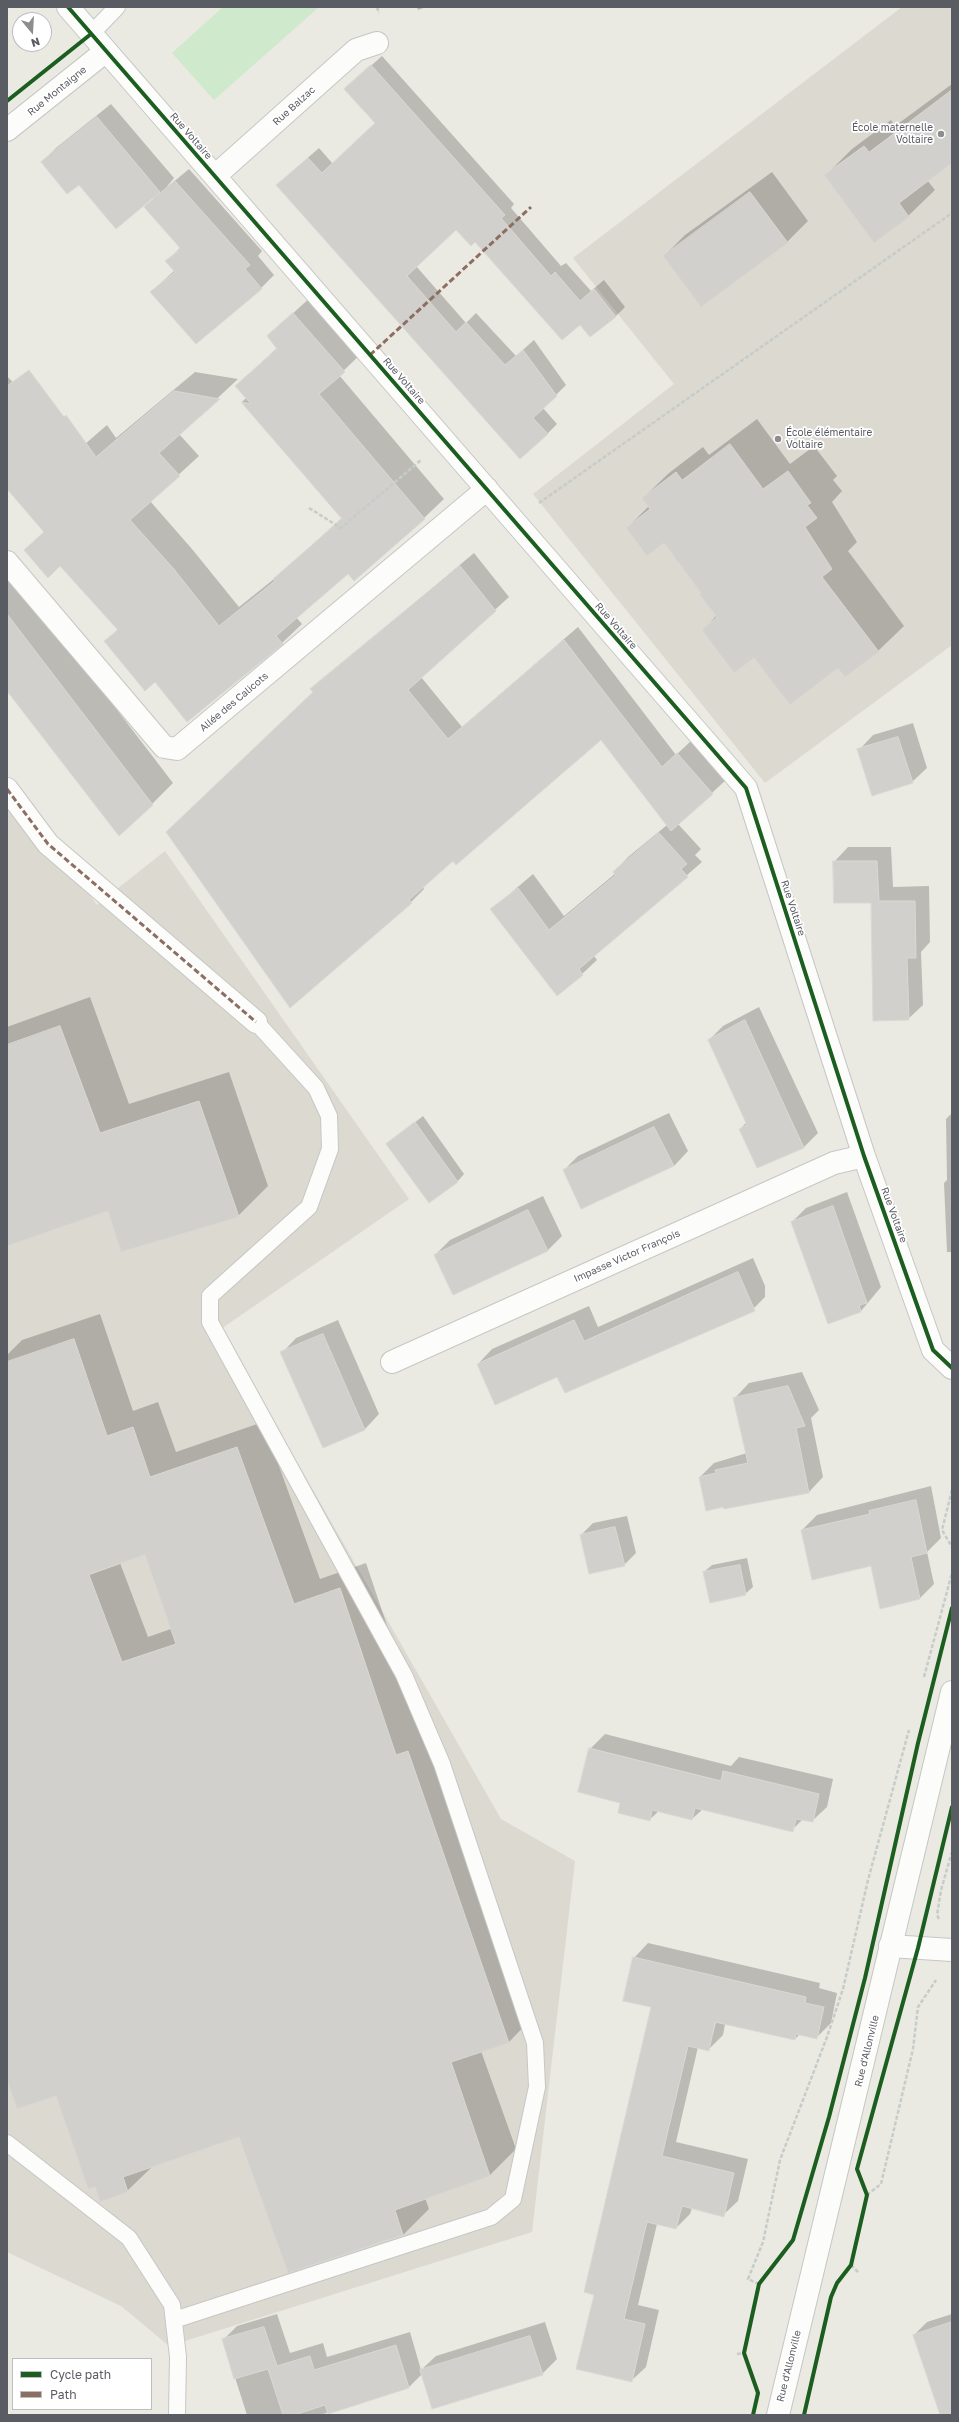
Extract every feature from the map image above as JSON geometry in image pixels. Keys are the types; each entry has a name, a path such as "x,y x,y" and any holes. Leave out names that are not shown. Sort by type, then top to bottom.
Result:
{"street":[{"name":"Rue Voltaire","path":"68,7 746,788 864,1156 933,1350 952,1368"},
{"name":"Rue Balzac","path":"215,176 356,50 377,44"},
{"name":"Rue Montaigne","path":"7,130 106,51"},
{"name":"Allée des Calicots","path":"7,562 164,747 177,749 487,489"},
{"path":"7,789 48,844 256,1022"},
{"name":"Impasse Victor François","path":"392,1362 834,1163 864,1156"},
{"name":"Rue d'Allonville","path":"777,2413 821,2227 879,2000 890,1946 952,1692"},
{"path":"890,1946 952,1950"}],"lane":[{"path":"91,34 117,7"},
{"path":"174,2320 491,2217 513,2199 537,2086 535,2043 436,1751 404,1675 210,1322 210,1296 309,1207 330,1149 329,1116 316,1088 256,1022"},
{"path":"7,2143 129,2238 172,2305 178,2357 176,2415"}],"path":[{"path":"514,520 952,213"},
{"path":"309,508 340,528 445,441"},
{"path":"952,1490 942,1530 952,1547"},
{"path":"922,1681 952,1573"},
{"path":"759,2284 748,2279 763,2242 780,2160 827,2037 843,1989 868,1880 910,1727"},
{"path":"942,1925 937,1915 941,1890 952,1852"},
{"path":"865,2202 867,2195 881,2184 913,2049 918,2007 937,1978"},
{"path":"864,2188 867,2195"},
{"path":"853,2258 850,2267 859,2273"},
{"path":"758,2292 759,2284 764,2278"},
{"path":"746,2346 744,2353 747,2360"},
{"path":"737,2354 744,2353"}],"shaded area":[{"name":"École élémentaire Voltaire","path":"902,7 952,7 952,645 765,783 533,494 674,384 573,258"},
{"path":"7,779 97,905 165,851 409,1199 221,1329 501,1819 575,1861 532,2232 169,2346 121,2306 7,2252"}],"green space":[{"path":"223,7 319,7 214,100 172,53"}],"building":[{"path":"371,65 505,215 501,218 551,276 555,272 580,301 594,289 616,317 590,337 580,325 562,340 475,242 471,246 456,230 407,276 456,332 466,322 505,365 523,350 557,396 533,418 548,434 520,459 276,185 308,158 322,173 375,123 344,89"},
{"path":"952,90 952,163 899,203 909,217 874,243 824,175 864,146 869,152"},
{"path":"97,117 160,192 116,229 79,185 67,194 41,162"},
{"path":"175,181 250,265 245,269 262,289 196,344 150,292 175,272 165,261 181,249 144,207"},
{"path":"750,192 788,243 701,307 663,256"},
{"path":"293,313 345,372 319,394 425,519 354,581 348,574 276,636 283,644 187,722 155,682 145,691 104,641 118,630 60,566 48,578 24,550 44,532 7,489 7,386 29,370 64,417 66,415 96,457 174,391 220,399 159,453 180,476 130,520 173,568 219,626 275,581 273,579 342,519 241,402 251,404 235,386 277,349 267,336"},
{"path":"730,444 763,489 788,471 811,503 807,505 817,518 805,527 832,569 822,577 879,652 845,677 838,668 790,705 754,658 734,673 702,630 717,617 699,594 701,593 664,543 647,556 626,528 650,509 642,498 676,472 682,480"},
{"path":"460,566 496,611 408,690 448,739 564,640 662,767 677,753 713,794 671,831 601,740 456,865 453,861 409,900 412,903 290,1008 166,832 313,692 310,689"},
{"path":"7,614 153,805 119,836 7,691"},
{"path":"898,737 913,783 872,796 857,749"},
{"path":"659,833 687,864 681,869 688,877 579,969 583,975 557,996 490,909 518,888 549,930 616,875 613,872"},
{"path":"833,861 877,861 879,901 915,901 916,958 907,958 909,1020 873,1021 871,903 834,903"},
{"path":"745,1020 804,1148 757,1168 739,1129 747,1125 708,1040"},
{"path":"60,1026 100,1133 199,1101 239,1217 121,1252 108,1211 7,1246 7,1045"},
{"path":"415,1122 458,1182 429,1203 386,1144"},
{"path":"654,1127 674,1166 581,1209 563,1170"},
{"path":"833,1206 867,1303 859,1305 861,1312 828,1324 791,1222"},
{"path":"528,1210 548,1251 453,1295 434,1255"},
{"path":"738,1272 755,1311 565,1393 557,1377 495,1405 477,1364 574,1320 584,1341"},
{"path":"323,1334 365,1430 323,1448 280,1352"},
{"path":"74,1339 107,1436 133,1427 150,1477 237,1447 294,1604 340,1588 396,1755 408,1751 509,2043 451,2062 490,2176 395,2210 403,2235 288,2273 239,2137 123,2177 128,2192 100,2202 95,2187 88,2189 56,2096 17,2109 7,2080 7,1362","holes":["145,1555 176,1644 122,1662 89,1575"]},
{"path":"788,1386 805,1426 796,1428 809,1493 706,1511 699,1477 716,1473 715,1470 748,1463 733,1398"},
{"path":"916,1500 927,1553 911,1557 920,1599 880,1609 871,1566 812,1580 801,1530 870,1514 869,1511"},
{"path":"615,1527 625,1566 589,1574 580,1535"},
{"path":"740,1565 746,1595 710,1603 703,1572"},
{"path":"589,1748 721,1781 723,1771 819,1794 813,1822 796,1819 793,1832 695,1808 692,1820 652,1810 650,1821 618,1813 620,1803 578,1792"},
{"path":"633,1957 806,1997 805,2003 824,2007 817,2039 796,2034 795,2040 715,2022 709,2051 688,2046 662,2156 734,2173 724,2217 682,2206 676,2229 647,2222 624,2319 645,2324 632,2382 576,2369 594,2295 584,2292 651,2007 623,2001"},
{"path":"952,2322 952,2415 940,2415 913,2335"},
{"path":"264,2327 277,2366 310,2356 314,2370 396,2345 409,2388 328,2414 325,2405 294,2415 283,2415 268,2369 234,2379 222,2339"},
{"path":"530,2336 543,2375 432,2409 420,2370"}],"marked path":[{"path":"370,355 531,207"},
{"path":"7,789 48,844 256,1022"}],"cycle path":[{"path":"68,7 746,788 864,1156 933,1350 952,1368"},
{"path":"7,101 91,34"},
{"path":"753,2415 758,2393 744,2353 759,2284 793,2240 829,2117 865,1978 918,1743 952,1608"},
{"path":"804,2415 831,2297 837,2283 851,2265 867,2195 857,2169 918,1948 952,1807"}],"place":[{"name":"École maternelle Voltaire","path":"941,134"},
{"name":"École élémentaire Voltaire","path":"778,439"}]}
